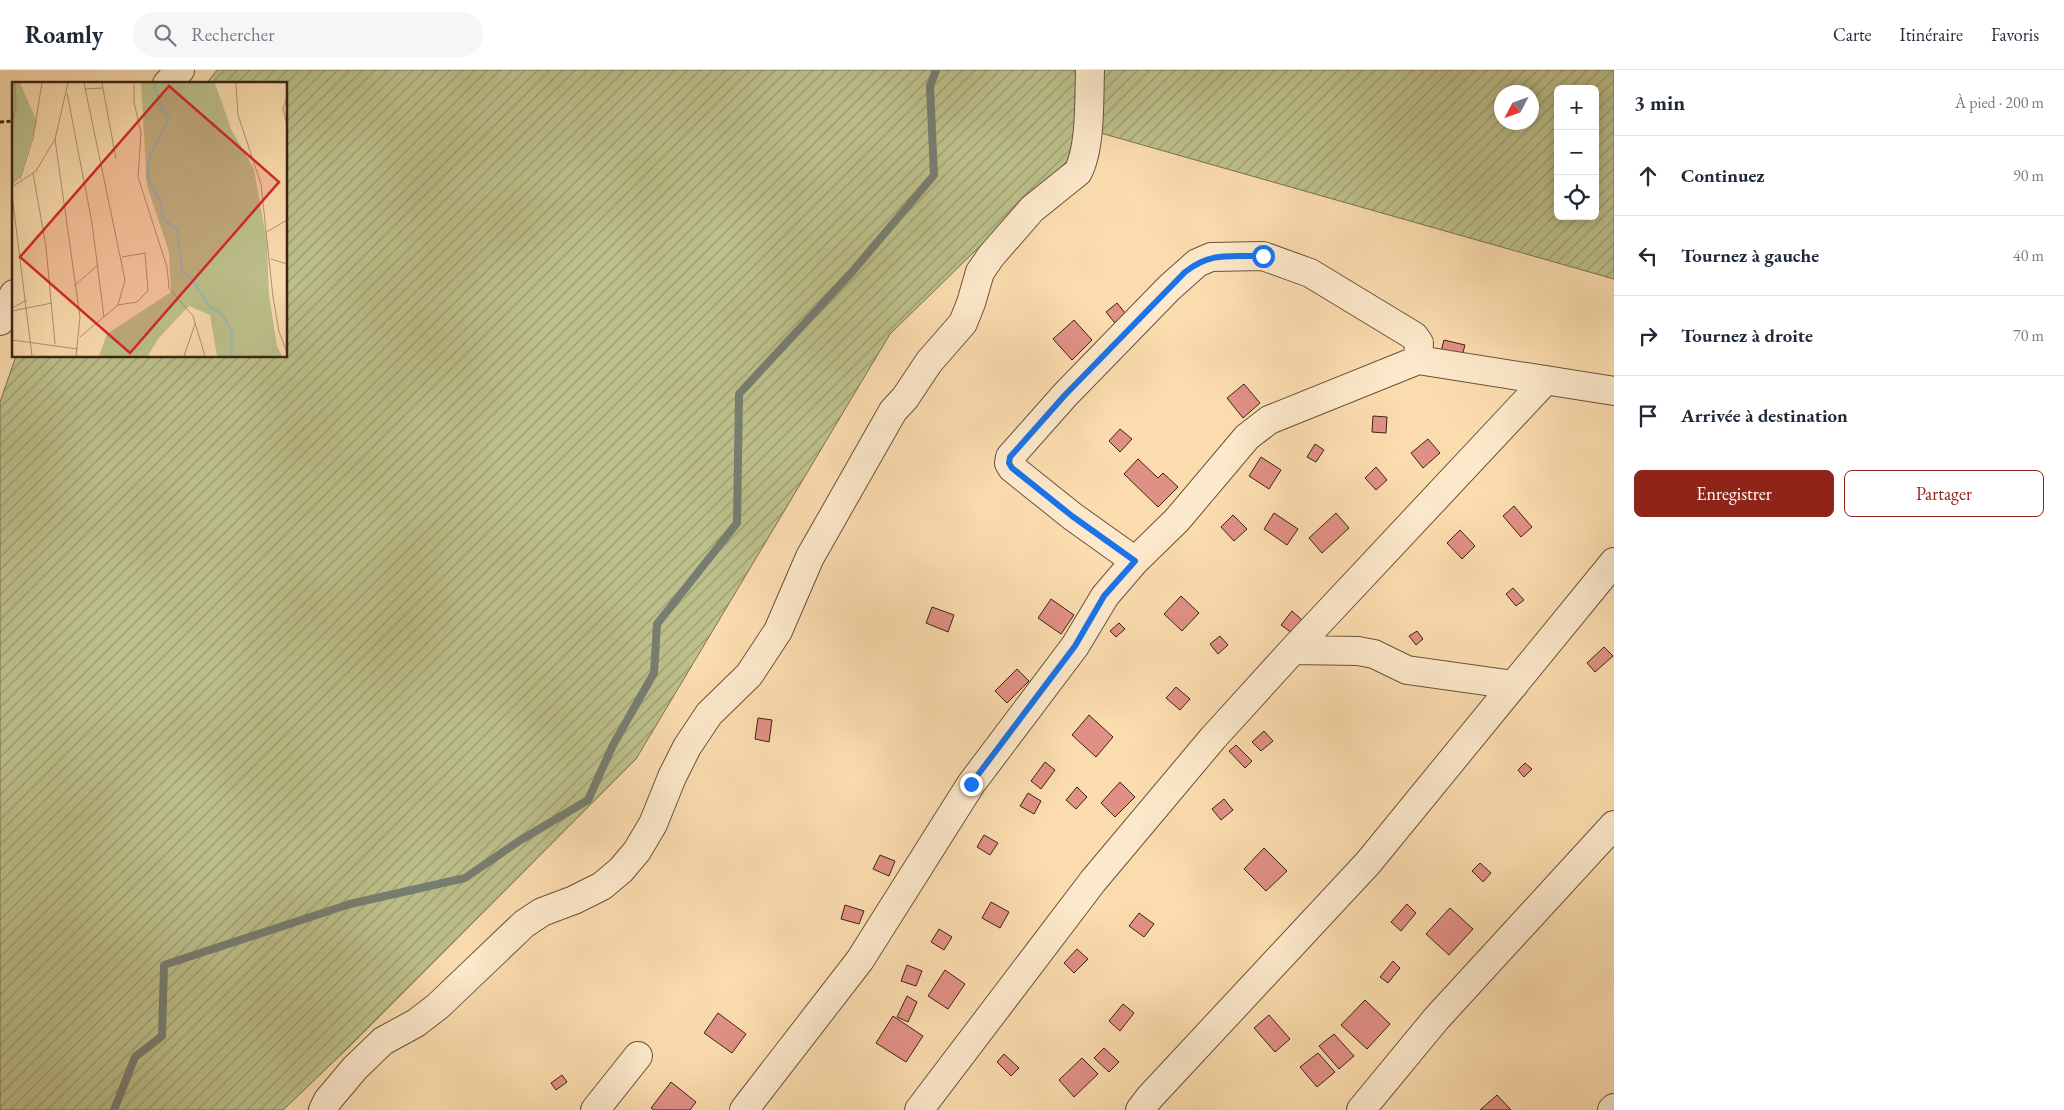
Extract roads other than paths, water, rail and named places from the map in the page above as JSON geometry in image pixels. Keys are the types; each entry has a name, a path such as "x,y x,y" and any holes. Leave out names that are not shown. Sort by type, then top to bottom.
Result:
{"street":[{"path":"169,82 180,70"},
{"path":"323,1110 328,1100 355,1068 383,1041 416,1023 438,1006 524,924 542,912 574,900 602,886 621,870 637,851 653,824 672,776 687,747 708,714 749,675 778,631 810,557 893,411 905,398 929,362 963,323 980,272 990,256 1032,209 1078,172 1089,121 1090,70"},
{"path":"1135,561 1072,516 1012,468 1009,463 1010,457 1072,388 1169,288 1197,263 1211,257 1263,256 1310,273 1414,336 1419,343 1418,360"},
{"path":"0,321 12,298"},
{"path":"744,1110 860,960 971,784 1075,646 1104,596 1135,561 1177,520 1247,437 1270,420 1418,360 1614,392"},
{"path":"919,1110 1094,881 1213,738 1292,650 1546,380"},
{"path":"1140,1110 1368,862 1614,562"},
{"path":"1292,650 1358,651 1374,654 1407,670 1514,685"},
{"path":"1361,1110 1436,1019 1614,825"},
{"path":"595,1110 638,1056"}],"waterway":[{"path":"114,1110 135,1057 162,1036 164,965 350,904 465,878 519,841 588,800 613,745 654,673 657,624 737,523 739,394 852,272 934,175 930,86 936,70"}]}
